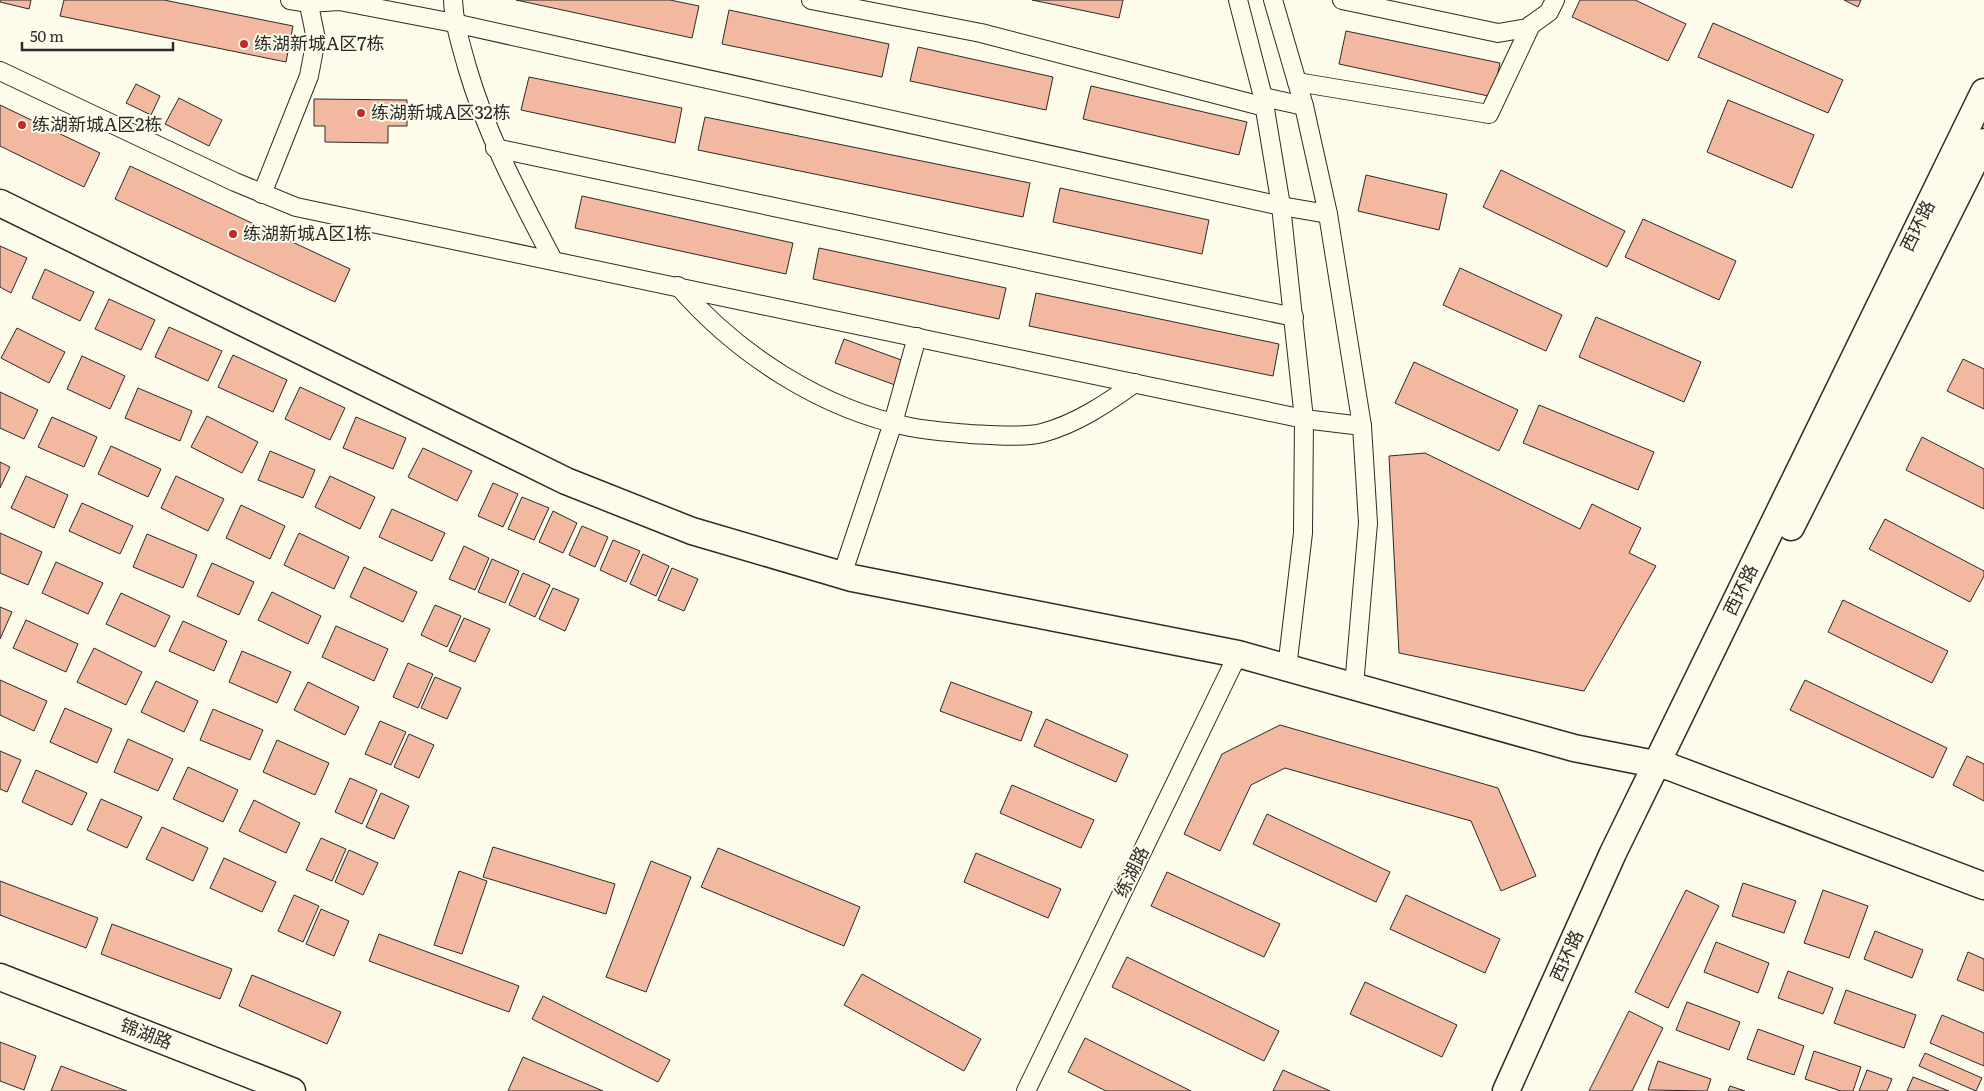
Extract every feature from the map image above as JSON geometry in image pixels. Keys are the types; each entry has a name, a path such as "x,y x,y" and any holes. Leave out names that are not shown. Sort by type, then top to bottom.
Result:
{"street":[{"path":"290,0 339,0 454,23 1281,206 1328,214"},
{"path":"454,0 454,23 473,89 496,148 553,260"},
{"path":"812,0 981,33 1264,102 1304,106"},
{"path":"1238,0 1264,102 1281,206 1304,419 1303,533 1287,668"},
{"path":"1273,0 1304,106 1328,214 1362,426 1368,522 1354,686"},
{"path":"1342,0 1498,33 1526,28 1549,12 1555,0"},
{"path":"262,194 309,76 316,39 308,1"},
{"path":"1297,82 1489,114 1531,25"},
{"path":"0,71 262,194 296,207 1304,419 1362,426"},
{"name":"西环路","path":"1521,1091 1663,766 1984,92"},
{"name":"西环路","path":"1506,1091 1613,853 1663,766 1984,142"},
{"path":"496,148 1294,317"},
{"path":"0,203 566,481 692,531 842,575 1238,654 1574,748 1663,766 1984,886"},
{"path":"678,286 710,320 772,370 816,394 863,414 894,423 935,431 990,435 1040,433 1066,424 1104,405 1135,383"},
{"path":"842,575 894,423 917,337"},
{"name":"练湖路","path":"1026,1091 1238,654"},
{"name":"锦湖路","path":"0,978 292,1091"}],"building":[{"path":"0,0 31,0 29,9 0,2"},
{"name":"练湖新城A区7栋","path":"64,0 164,0 293,26 286,62 60,16"},
{"path":"516,0 670,0 699,6 692,38"},
{"path":"1032,0 1123,0 1119,18"},
{"path":"1580,0 1635,0 1686,24 1668,61 1572,17"},
{"path":"1844,0 1861,0 1858,7"},
{"path":"729,10 889,44 882,77 722,44"},
{"path":"1713,23 1843,80 1828,113 1698,57"},
{"path":"1346,31 1500,63 1493,97 1339,64"},
{"path":"918,47 1053,77 1046,110 910,81"},
{"path":"529,77 682,108 675,143 521,110"},
{"path":"136,84 160,96 151,115 126,103"},
{"path":"1091,86 1247,122 1239,155 1083,119"},
{"path":"179,98 222,120 209,146 165,124"},
{"name":"练湖新城A区32栋","path":"314,99 407,100 407,126 388,126 388,143 325,142 325,126 314,126"},
{"path":"1728,100 1814,135 1792,188 1707,152"},
{"name":"练湖新城A区2栋","path":"0,105 100,153 84,187 0,146"},
{"path":"705,117 1030,183 1023,217 698,150"},
{"name":"练湖新城A区1栋","path":"130,166 350,269 335,302 115,199"},
{"path":"1501,170 1625,231 1607,267 1483,207"},
{"path":"1366,175 1447,194 1439,230 1358,211"},
{"path":"1060,188 1209,220 1202,254 1053,222"},
{"path":"582,196 793,243 786,274 575,228"},
{"path":"1643,219 1736,261 1719,300 1625,257"},
{"path":"0,246 27,258 11,293 0,287"},
{"path":"819,248 1006,288 999,319 813,279"},
{"path":"1460,268 1562,315 1546,351 1443,305"},
{"path":"45,269 94,292 80,321 32,298"},
{"path":"1036,293 1279,344 1273,376 1029,326"},
{"path":"109,299 155,320 141,350 95,329"},
{"path":"1596,317 1701,362 1684,402 1579,357"},
{"path":"169,327 222,351 208,381 155,357"},
{"path":"17,328 65,352 49,383 1,358"},
{"path":"844,339 904,361 895,385 835,363"},
{"path":"233,355 287,380 273,412 218,387"},
{"path":"82,356 125,376 110,409 67,389"},
{"path":"1963,359 1984,369 1984,409 1947,391"},
{"path":"1414,362 1518,410 1499,451 1395,403"},
{"path":"300,387 345,408 330,440 285,419"},
{"path":"138,388 192,411 180,441 125,418"},
{"path":"0,392 38,410 24,439 0,428"},
{"path":"1539,405 1654,452 1638,490 1523,443"},
{"path":"207,416 258,442 242,473 191,447"},
{"path":"52,417 97,437 84,467 38,447"},
{"path":"356,417 406,438 393,469 343,448"},
{"path":"1922,437 1984,469 1984,509 1906,470"},
{"path":"111,446 161,469 148,497 98,474"},
{"path":"423,448 472,471 457,501 408,477"},
{"path":"270,451 315,470 303,498 258,480"},
{"path":"1425,453 1580,529 1592,504 1641,528 1629,553 1656,566 1584,691 1399,653 1389,456"},
{"path":"0,462 10,467 0,488"},
{"path":"26,476 68,495 54,528 11,508"},
{"path":"176,476 224,499 208,531 161,508"},
{"path":"330,476 375,497 360,529 315,507"},
{"path":"493,483 518,494 503,527 478,516"},
{"path":"522,497 549,508 534,540 508,529"},
{"path":"82,503 133,526 120,554 69,531"},
{"path":"241,505 285,526 270,559 226,538"},
{"path":"392,509 445,533 432,561 379,537"},
{"path":"553,511 577,523 563,553 539,542"},
{"path":"1885,519 1984,571 1984,576 1970,602 1869,549"},
{"path":"582,526 608,537 595,567 569,555"},
{"path":"0,533 42,552 28,585 0,573"},
{"path":"299,533 349,557 334,589 284,565"},
{"path":"147,534 197,555 183,588 133,567"},
{"path":"613,540 640,551 626,582 600,570"},
{"path":"464,546 489,558 475,590 449,579"},
{"path":"643,554 669,566 656,596 630,584"},
{"path":"492,559 519,571 505,603 478,592"},
{"path":"56,562 103,583 88,614 42,593"},
{"path":"212,563 254,582 239,615 197,596"},
{"path":"364,567 417,592 403,622 350,597"},
{"path":"672,568 698,579 684,611 658,600"},
{"path":"523,573 550,585 535,617 509,605"},
{"path":"553,588 579,599 565,631 539,619"},
{"path":"272,592 321,616 308,644 258,620"},
{"path":"121,593 170,616 155,647 106,624"},
{"path":"1843,600 1948,651 1932,683 1828,632"},
{"path":"435,605 461,616 447,647 421,635"},
{"path":"0,607 12,612 0,639"},
{"path":"464,618 490,629 475,662 449,651"},
{"path":"26,620 78,644 66,672 13,648"},
{"path":"183,621 227,641 214,671 169,651"},
{"path":"336,626 388,649 374,681 322,657"},
{"path":"94,648 142,672 126,705 77,682"},
{"path":"242,651 291,672 277,703 229,682"},
{"path":"408,663 433,674 418,708 393,697"},
{"path":"435,677 461,688 447,719 421,708"},
{"path":"0,680 47,701 34,731 0,715"},
{"path":"1805,680 1947,748 1933,778 1790,710"},
{"path":"156,681 198,701 184,732 141,712"},
{"path":"308,682 359,707 345,735 294,710"},
{"path":"951,682 1032,712 1021,741 940,711"},
{"path":"65,708 112,729 97,763 50,742"},
{"path":"213,709 263,730 250,760 200,740"},
{"path":"1046,719 1128,755 1116,782 1034,746"},
{"path":"380,721 406,732 391,765 365,754"},
{"path":"1280,725 1498,788 1536,876 1501,891 1471,821 1285,768 1251,785 1220,851 1184,834 1222,754"},
{"path":"409,734 434,745 419,778 394,767"},
{"path":"128,739 173,759 158,791 114,772"},
{"path":"277,740 329,763 315,795 263,772"},
{"path":"0,751 21,760 7,792 0,789"},
{"path":"1967,756 1984,764 1984,801 1953,785"},
{"path":"188,767 238,790 223,822 173,799"},
{"path":"36,770 87,793 72,825 22,802"},
{"path":"350,778 377,790 362,824 335,812"},
{"path":"1012,785 1094,820 1081,848 1000,813"},
{"path":"381,793 409,806 394,839 366,827"},
{"path":"101,799 142,817 127,848 87,830"},
{"path":"254,800 300,823 286,853 239,831"},
{"path":"1267,814 1390,872 1376,902 1253,844"},
{"path":"162,827 208,848 193,881 146,859"},
{"path":"321,838 346,849 332,881 306,870"},
{"path":"493,847 615,884 606,914 483,877"},
{"path":"718,848 860,907 844,946 701,887"},
{"path":"349,850 378,863 363,895 335,882"},
{"path":"976,853 1061,889 1048,918 964,882"},
{"path":"224,858 276,882 262,912 210,888"},
{"path":"651,861 691,877 646,992 606,977"},
{"path":"459,871 487,881 462,954 434,945"},
{"path":"1167,872 1280,924 1264,957 1151,906"},
{"path":"0,881 98,918 86,948 0,915"},
{"path":"1743,883 1796,901 1784,933 1732,916"},
{"path":"1686,890 1719,906 1668,1008 1635,992"},
{"path":"1823,890 1868,906 1849,958 1804,943"},
{"path":"294,895 319,906 303,942 278,931"},
{"path":"1406,895 1500,939 1485,973 1390,929"},
{"path":"321,909 349,921 334,956 306,944"},
{"path":"112,924 232,969 220,999 101,954"},
{"path":"1875,931 1923,950 1912,978 1864,959"},
{"path":"379,934 519,986 509,1012 369,961"},
{"path":"1716,942 1769,963 1758,993 1704,972"},
{"path":"1968,952 1984,959 1984,991 1957,980"},
{"path":"1127,957 1279,1031 1264,1061 1112,987"},
{"path":"1788,971 1833,988 1823,1014 1778,998"},
{"path":"862,974 981,1039 964,1071 844,1005"},
{"path":"252,975 341,1012 327,1044 239,1006"},
{"path":"1365,982 1457,1025 1442,1057 1350,1014"},
{"path":"1846,990 1916,1015 1904,1048 1834,1023"},
{"path":"543,996 670,1060 658,1082 532,1019"},
{"path":"1687,1002 1740,1022 1729,1050 1676,1030"},
{"path":"1629,1011 1663,1028 1632,1091 1589,1091"},
{"path":"1942,1015 1984,1033 1984,1066 1930,1043"},
{"path":"1758,1029 1804,1046 1794,1075 1747,1059"},
{"path":"1085,1038 1191,1091 1106,1091 1068,1072"},
{"path":"0,1042 36,1056 24,1090 0,1081"},
{"path":"1814,1051 1861,1067 1853,1091 1841,1091 1805,1079"},
{"path":"1925,1053 1982,1078 1976,1091 1919,1066"},
{"path":"523,1057 603,1091 508,1091"},
{"path":"1658,1061 1711,1079 1707,1091 1648,1090"},
{"path":"61,1066 127,1091 51,1091"},
{"path":"1283,1070 1330,1091 1273,1091"},
{"path":"1867,1070 1892,1079 1887,1091 1859,1091"},
{"path":"1913,1077 1949,1091 1907,1091"},
{"path":"1730,1086 1745,1091 1728,1091"}],"place":[{"name":"练湖新城A区7栋","path":"244,44"},
{"name":"练湖新城A区32栋","path":"361,113"},
{"name":"练湖新城A区2栋","path":"22,125"},
{"name":"练湖新城A区1栋","path":"233,234"}]}
